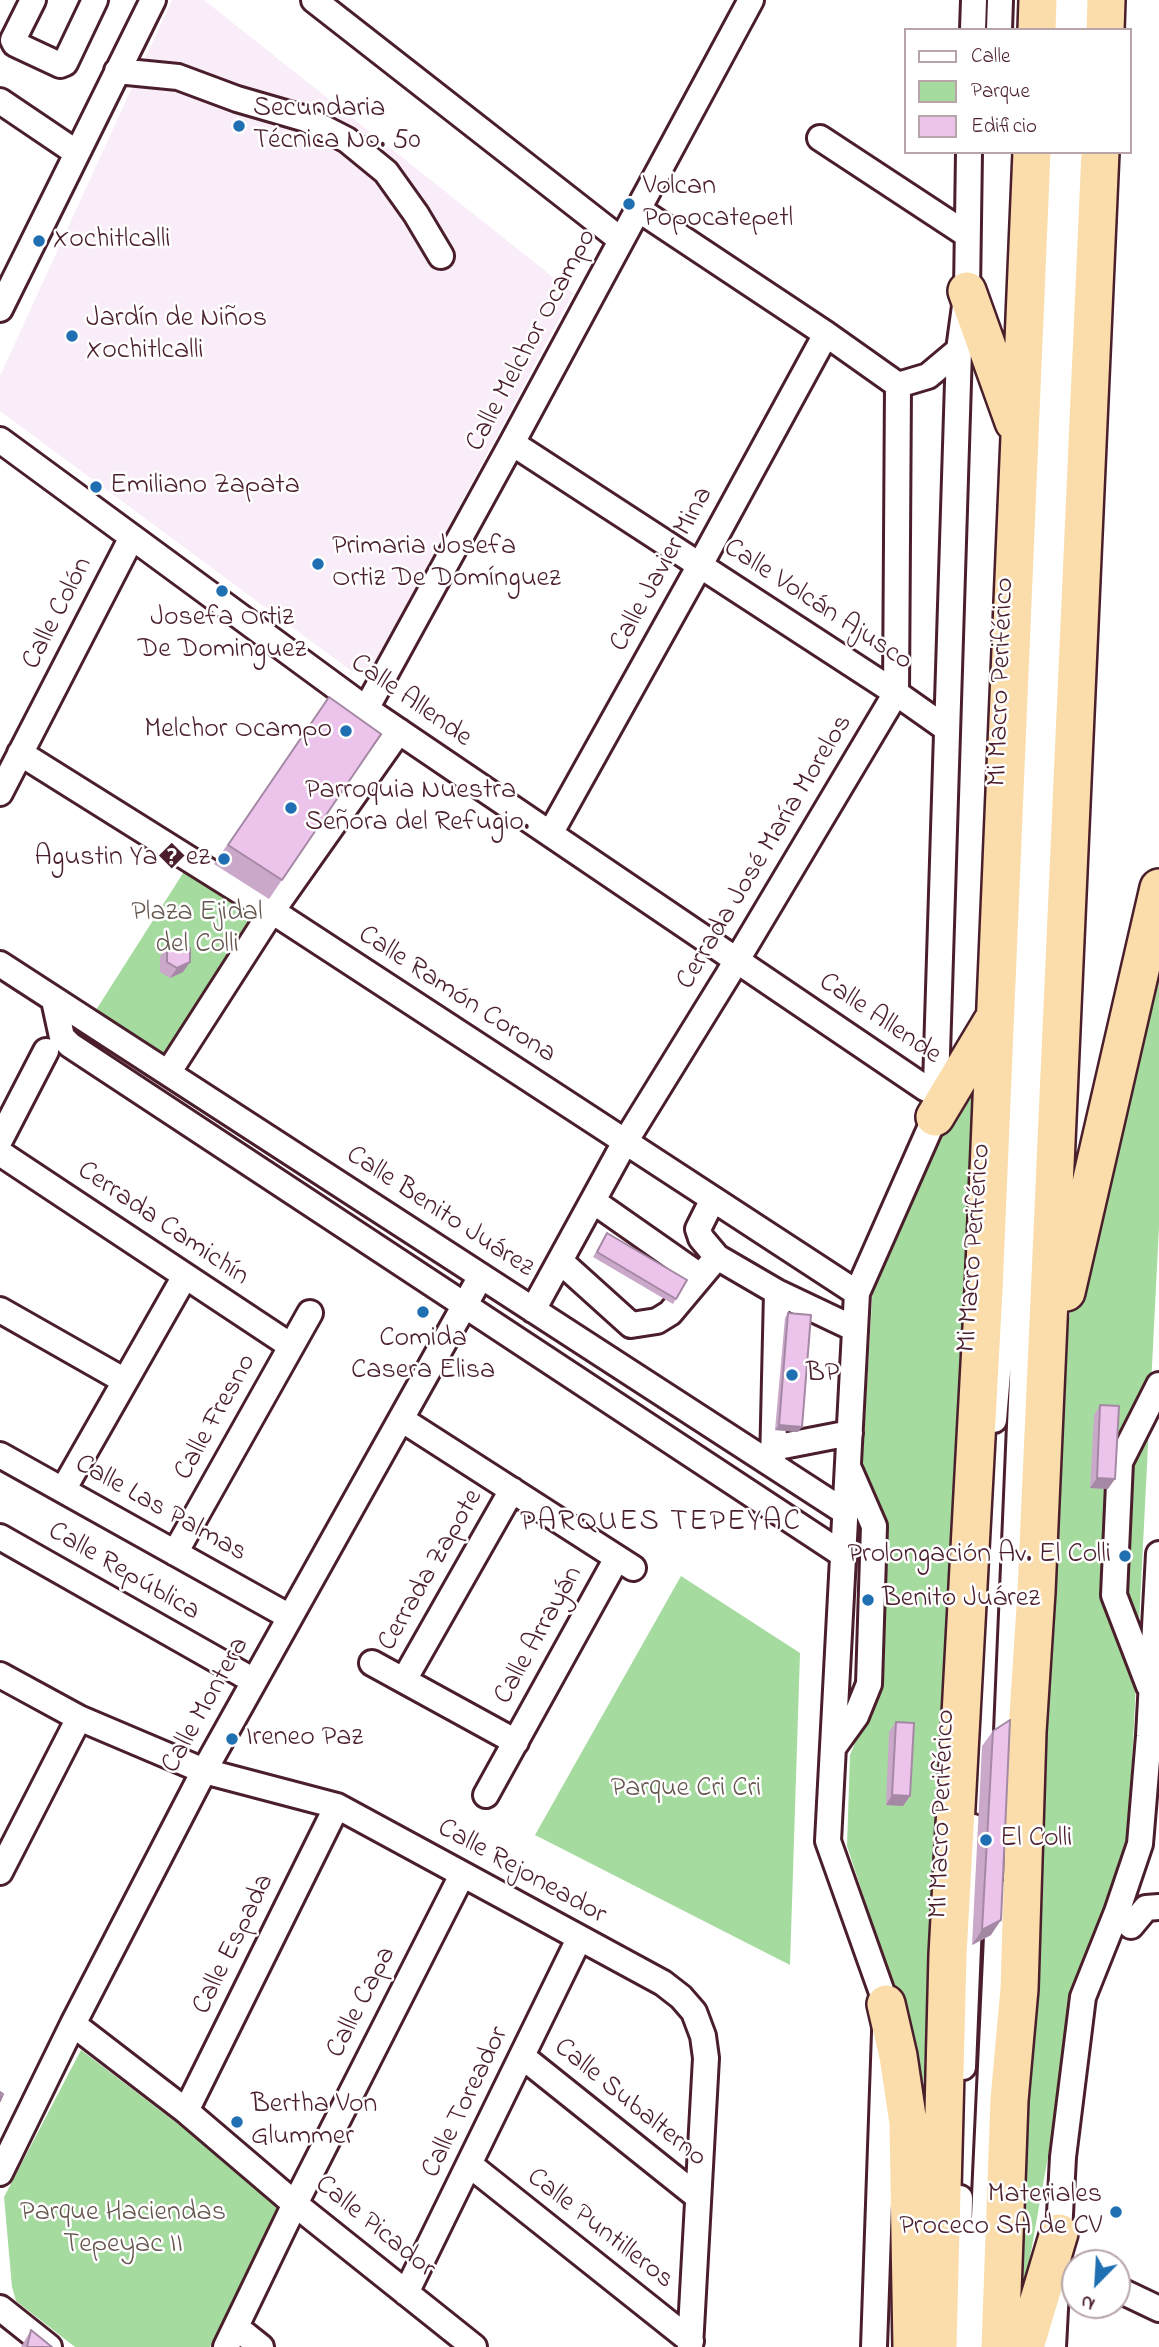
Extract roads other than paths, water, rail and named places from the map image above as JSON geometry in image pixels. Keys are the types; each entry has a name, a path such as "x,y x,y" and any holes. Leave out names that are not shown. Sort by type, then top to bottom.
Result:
{"highway":[{"path":"1037,28 1038,0"},
{"path":"1105,28 1107,0"},
{"path":"938,2347 948,1955 984,1290 1032,154"},
{"path":"1000,2347 1009,2100 1019,1989 1027,1732 1100,154"},
{"path":"967,291 1019,439"},
{"path":"1044,1403 1071,1270 1159,888"},
{"path":"935,1105 994,1018"},
{"path":"886,2004 898,2056 908,2123 912,2347"},
{"path":"1025,2347 1059,2233"}],"street":[{"path":"33,0 13,40 15,44 60,65 65,63 94,0"},
{"path":"0,309 153,0"},
{"path":"314,0 621,240"},
{"name":"Calle Melchor Ocampo","path":"366,709 751,0"},
{"path":"973,28 974,0"},
{"path":"999,28 1000,0"},
{"path":"1058,0 1058,28"},
{"path":"1080,28 1082,0"},
{"path":"117,71 178,77 237,99 306,119 347,140 386,172 441,256"},
{"path":"0,101 76,153"},
{"path":"820,138 966,234"},
{"path":"874,2347 886,2004 828,1841 857,1293 935,1105 958,350 967,291 969,154"},
{"name":"Mi Macro Periférico","path":"957,2347 960,2140 976,1745 990,1477 1009,1241 1055,154"},
{"name":"Mi Macro Periférico","path":"978,2347 1074,154"},
{"path":"638,209 898,385"},
{"name":"Calle Javier Mina","path":"550,834 826,334"},
{"path":"898,385 928,376 958,350"},
{"path":"896,693 898,385"},
{"name":"Calle Allende","path":"0,440 366,709 925,1088 935,1105"},
{"name":"Calle Volcán Ajusco","path":"512,443 947,729"},
{"name":"Calle Colón","path":"0,793 132,537"},
{"name":"Cerrada José María Morelos","path":"533,1310 625,1142 737,961 896,693"},
{"path":"168,1073 272,911 399,731"},
{"name":"Calle Ramón Corona","path":"20,753 272,911 857,1293"},
{"name":"Calle Benito Juárez","path":"0,964 610,1360 773,1456 845,1512"},
{"path":"0,1140 58,1048 62,1037 54,1000"},
{"path":"58,1048 464,1305 842,1554"},
{"name":"Cerrada Camichín","path":"0,1153 291,1346"},
{"path":"713,1199 698,1229 701,1238 717,1257 777,1292 855,1329"},
{"path":"593,1201 700,1276"},
{"path":"631,1325 657,1321 670,1314 717,1257"},
{"path":"560,1261 631,1325"},
{"path":"63,1490 185,1276"},
{"name":"Calle Montera","path":"0,2173 73,2024 204,1770 481,1276"},
{"path":"777,1292 773,1456 850,1433"},
{"path":"0,1310 125,1381"},
{"name":"Calle Fresno","path":"175,1553 310,1313"},
{"path":"591,1388 631,1325"},
{"path":"1152,1693 1114,1595 1120,1462 1159,1385"},
{"path":"401,1419 512,1490"},
{"name":"Calle Las Palmas","path":"0,1455 290,1617"},
{"path":"834,1748 856,1716 869,1684 874,1526 848,1467"},
{"name":"Calle Arrayán","path":"486,1795 625,1563 512,1490"},
{"name":"Cerrada Zapote","path":"404,1680 512,1490"},
{"name":"Calle República","path":"0,1537 254,1681"},
{"path":"1062,2249 1059,2233 1063,2157 1083,1997 1117,1912 1151,1802 1155,1725 1152,1693 1159,1554"},
{"path":"372,1663 516,1742"},
{"name":"Calle Rejoneador","path":"0,1675 79,1718 204,1770 337,1806 663,1983 694,2012 703,2036 706,2057 691,2344"},
{"path":"0,1871 79,1718"},
{"name":"Calle Espada","path":"186,2111 337,1806"},
{"name":"Calle Capa","path":"231,2337 295,2204 462,1875"},
{"path":"1117,1912 1131,1926 1146,1908 1159,1907"},
{"name":"Calle Toreador","path":"406,2293 579,1939"},
{"name":"Calle Picador","path":"73,2024 186,2111 295,2204 474,2347"},
{"name":"Calle Subalterno","path":"523,2057 698,2197"},
{"name":"Calle Puntilleros","path":"470,2165 691,2344"},
{"path":"1131,2296 1159,2309"},
{"path":"1053,2347 1061,2301"},
{"path":"0,2308 49,2347"},
{"path":"231,2337 261,2347"}],"place":[{"name":"Secundaria Técnica No. 50","path":"239,126"},
{"name":"Volcan Popocatepetl","path":"629,204"},
{"name":"Xochitlcalli","path":"39,241"},
{"name":"Jardín de Niños Xochitlcalli","path":"72,336"},
{"name":"Emiliano Zapata","path":"96,487"},
{"name":"Primaria Josefa Ortiz De Domínguez","path":"318,564"},
{"name":"Josefa Ortiz De Dominguez","path":"222,591"},
{"name":"Melchor Ocampo","path":"346,731"},
{"name":"Parroquia Nuestra Señora del Refugio.","path":"291,808"},
{"name":"Agustin Ya�ez","path":"224,859"},
{"name":"Comida Casera Elisa","path":"423,1312"},
{"name":"BP","path":"792,1375"},
{"name":"Prolongación Av. El Colli","path":"1125,1556"},
{"name":"Benito Juárez","path":"868,1600"},
{"name":"Ireneo Paz","path":"232,1739"},
{"name":"El Colli","path":"986,1840"},
{"name":"Bertha Von Glummer","path":"237,2122"},
{"name":"Materiales Proceco SA de CV","path":"1116,2212"}],"district":[{"name":"PARQUES TEPEYAC","path":"661,1524"}],"park label":[{"name":"Plaza Ejidal del Colli","path":"197,930"},
{"name":"Parque Cri Cri","path":"686,1790"},
{"name":"Parque Haciendas Tepeyac II","path":"123,2230"}]}
